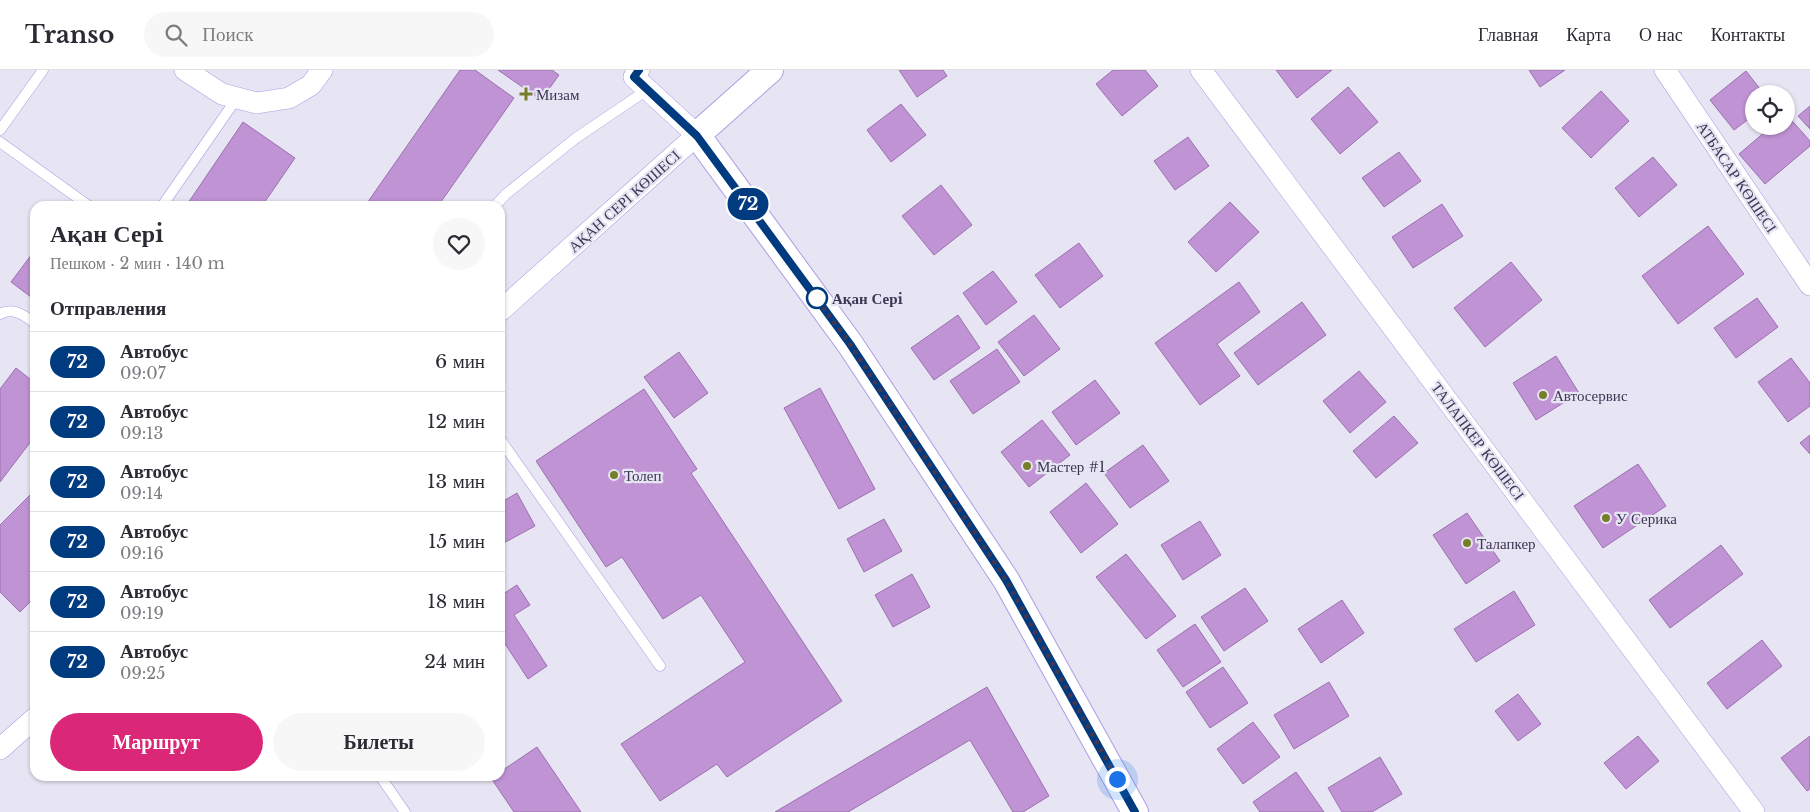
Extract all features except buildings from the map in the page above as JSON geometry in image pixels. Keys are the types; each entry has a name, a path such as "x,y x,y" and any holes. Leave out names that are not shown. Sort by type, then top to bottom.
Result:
{"street":[{"path":"185,70 222,94 257,103 289,98 311,85 322,70"},
{"name":"АҚАН СЕРІ КӨШЕСІ","path":"505,307 770,70"},
{"name":"ТАЛАПКЕР КӨШЕСІ","path":"1201,70 1754,812"},
{"name":"АТБАСАР КӨШЕСІ","path":"1665,70 1810,285"},
{"path":"636,77 697,136 850,344 1006,580 1135,812"},
{"path":"0,749 30,722"}],"lane":[{"path":"0,130 43,70"},
{"path":"500,201 576,138 636,77"},
{"path":"165,201 237,98"},
{"path":"0,110 10,116"},
{"path":"0,142 82,201"},
{"path":"0,314 10,310 19,312 30,320"},
{"path":"505,446 660,666"},
{"path":"383,781 405,812"}],"bus line":[{"name":"72","path":"639,70 634,77 697,136 850,344 1006,580 1135,812"}],"place":[{"name":"Мизам","path":"526,94"},
{"name":"Ақан Серi","path":"817,298"},
{"name":"Автосервис","path":"1543,395"},
{"name":"Мастер #1","path":"1027,466"},
{"name":"Толеп","path":"614,475"},
{"name":"У Серика","path":"1606,518"},
{"name":"Талапкер","path":"1467,543"}],"route":[{"path":"817,298 815,296 850,344 1006,580 1117,779"}]}
